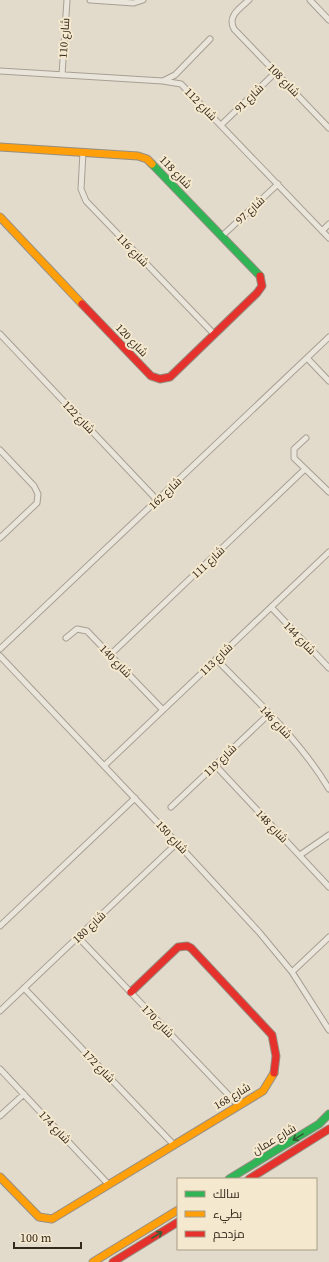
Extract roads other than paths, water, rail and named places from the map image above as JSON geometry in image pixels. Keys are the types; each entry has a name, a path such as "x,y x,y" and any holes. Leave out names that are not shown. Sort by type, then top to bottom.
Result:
{"street":[{"name":"شارع 110","path":"62,75 67,0"},
{"path":"90,0 131,3 143,0"},
{"name":"شارع 108","path":"249,0 233,15 232,20 234,29 329,128"},
{"path":"310,0 329,20"},
{"path":"163,81 179,70 210,39"},
{"path":"179,70 179,78 183,85"},
{"name":"شارع 112","path":"0,71 163,81 183,85 329,238"},
{"name":"شارع 91","path":"221,125 276,72"},
{"name":"شارع 118","path":"0,147 83,152 147,159 261,277 262,286 257,293"},
{"name":"شارع 116","path":"83,152 81,189 86,201 214,334"},
{"name":"شارع 97","path":"222,236 278,184"},
{"name":"شارع 120","path":"0,217 151,376 160,379 170,377 257,293"},
{"path":"322,231 329,224"},
{"name":"شارع 122","path":"0,334 157,500"},
{"name":"شارع 162","path":"0,649 329,337"},
{"path":"307,358 329,381"},
{"path":"306,438 294,449 293,455 329,492"},
{"path":"0,450 34,486 38,494 36,502 0,538"},
{"name":"شارع 111","path":"110,655 305,469"},
{"name":"شارع 113","path":"104,766 329,552"},
{"name":"شارع 144","path":"271,607 329,668"},
{"name":"شارع 140","path":"66,638 77,629 84,629 163,710"},
{"name":"شارع 150","path":"0,656 177,842 255,927 292,972 329,1030"},
{"name":"شارع 146","path":"216,659 306,754 329,789"},
{"name":"شارع 119","path":"171,807 269,714"},
{"name":"شارع 148","path":"215,765 329,886"},
{"path":"0,926 135,798"},
{"path":"300,856 329,835"},
{"name":"شارع 180","path":"0,1010 177,842"},
{"name":"شارع 170","path":"78,937 238,1105"},
{"path":"292,972 329,937"},
{"name":"شارع 168","path":"0,1177 35,1213 45,1219 58,1216 263,1091 271,1081 276,1060 276,1043 267,1029 194,951 187,946 178,947 131,992"},
{"name":"شارع 172","path":"24,988 174,1145"},
{"name":"شارع 174","path":"0,1069 109,1184"},
{"path":"0,1116 24,1094"},
{"name":"شارع عمان","path":"231,1178 319,1124 329,1114"},
{"name":"شارع عمان","path":"251,1178 329,1129"},
{"path":"93,1262 177,1211"},
{"path":"113,1262 177,1223"}]}
